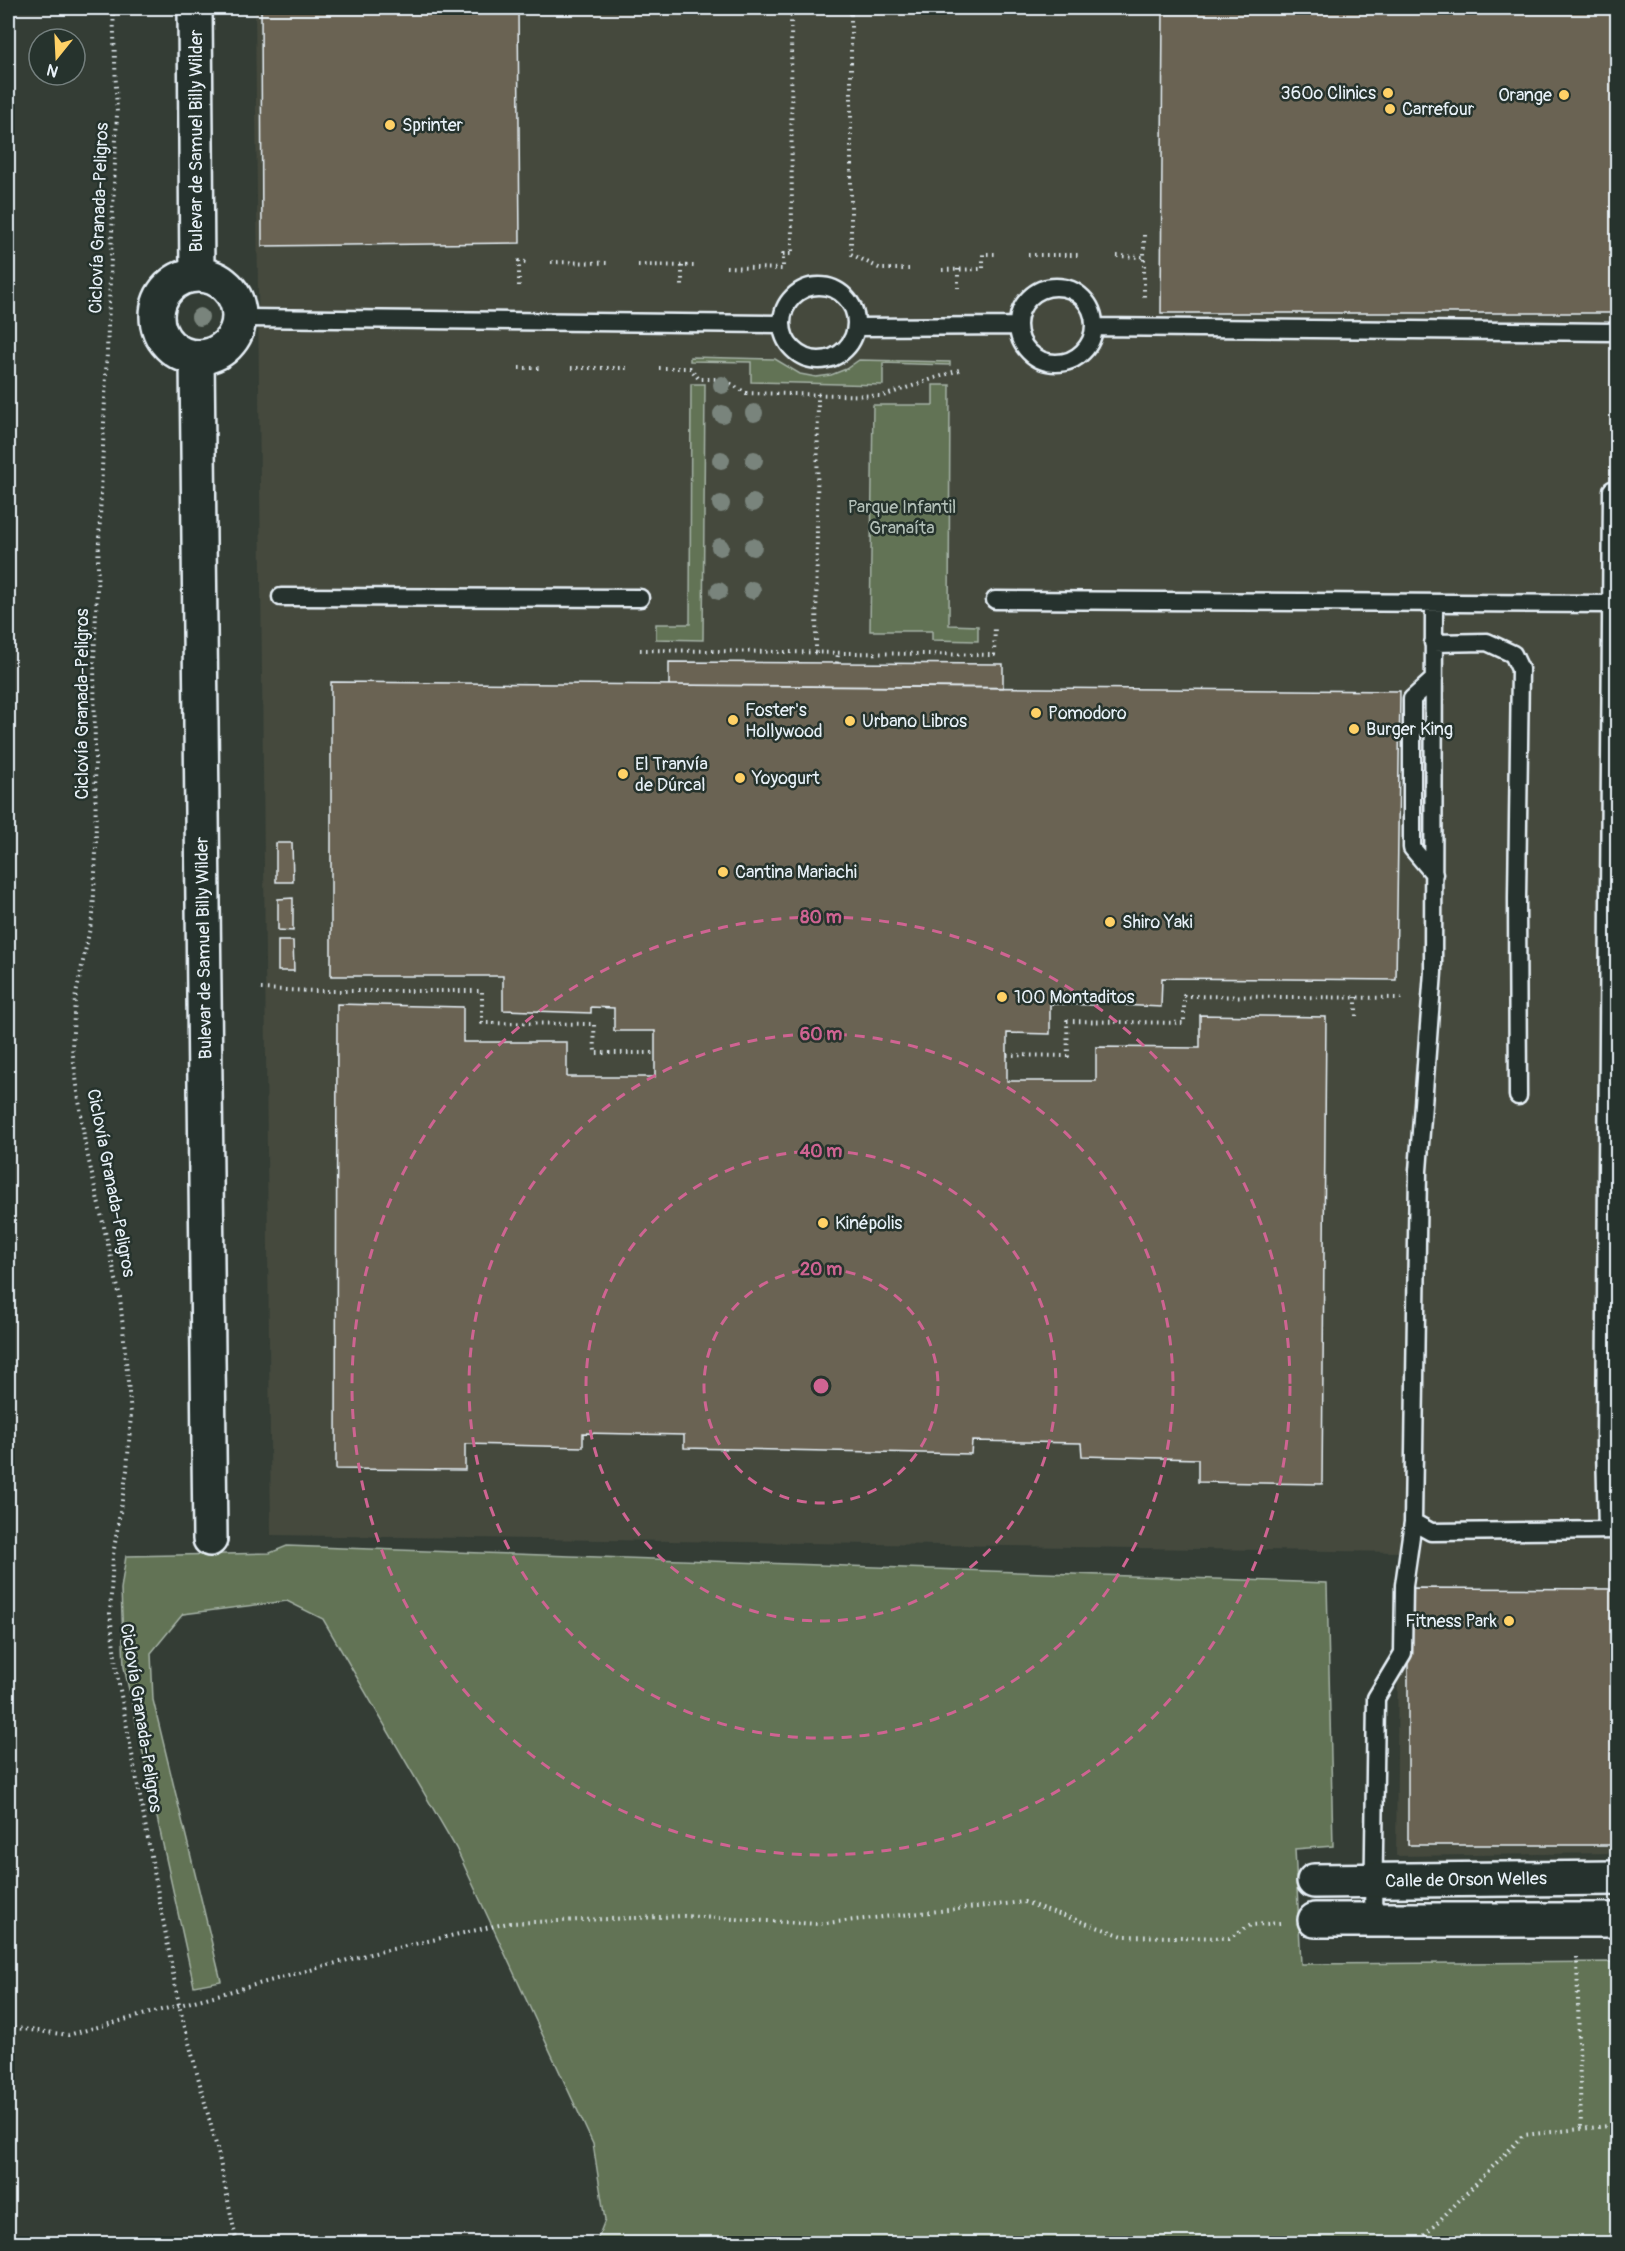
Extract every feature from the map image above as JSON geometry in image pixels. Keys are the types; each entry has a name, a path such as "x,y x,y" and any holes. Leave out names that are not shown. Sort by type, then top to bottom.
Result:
{"street":[{"name":"Bulevar de Samuel Billy Wilder","path":"195,8 197,274"},
{"path":"197,274 210,276 222,282 231,291 238,303 240,318 232,341 211,356 197,357 184,354 171,347 162,336 157,309 162,296 171,285 183,277 197,274"},
{"name":"Bulevar de Samuel Billy Wilder","path":"197,357 210,1539"},
{"name":"Calle de Orson Welles","path":"1314,1881 1617,1878"},
{"path":"1315,1920 1617,1920"}],"lane":[{"path":"820,285 843,293 856,314 854,337 841,354 821,361 798,354 789,346 781,324 788,301 797,292 820,285"},
{"path":"1056,287 1068,288 1086,301 1094,318 1095,327 1086,349 1077,357 1065,362 1052,362 1040,359 1029,351 1022,341 1018,326 1020,313 1034,293 1056,287"},
{"path":"240,318 781,324"},
{"path":"856,327 1018,326"},
{"path":"1095,327 1615,330"},
{"path":"1413,1522 1431,1532 1612,1530 1605,1446 1612,490 1617,490"},
{"path":"281,597 640,598"},
{"path":"995,600 1611,604"},
{"path":"1373,1921 1376,1698 1403,1653 1404,1585 1413,1522 1418,1171 1433,983 1434,603"},
{"path":"1433,643 1487,642 1514,654 1520,669 1517,840 1518,1096"}],"path":[{"name":"Ciclovía Granada-Peligros","path":"112,8 117,114 94,660 96,852 93,914 75,999 72,1048 85,1144 120,1297 131,1414 127,1470 112,1555 110,1614 117,1674 178,2005 218,2151 237,2244"},
{"path":"726,267 783,269 783,254 792,254 791,8"},
{"path":"851,8 851,254 881,269 911,269"},
{"path":"1144,235 1144,310"},
{"path":"942,270 983,269 983,254 999,254"},
{"path":"1028,255 1082,255"},
{"path":"1118,256 1144,257"},
{"path":"519,286 519,261 526,262"},
{"path":"551,262 609,263"},
{"path":"639,265 694,266"},
{"path":"682,266 682,289"},
{"path":"958,269 958,288"},
{"path":"519,368 543,368"},
{"path":"571,368 630,368"},
{"path":"659,368 690,368 699,379 723,379 746,393 883,396 959,370"},
{"path":"816,653 818,394"},
{"path":"640,650 994,655 995,600"},
{"path":"837,663 838,653"},
{"path":"261,989 482,991 482,1023 594,1024 595,1053 656,1053"},
{"path":"1007,1055 1068,1056 1067,1021 1184,1023 1184,996 1412,998"},
{"path":"1356,998 1356,1016"},
{"path":"8,2027 68,2035 370,1954 508,1923 684,1916 817,1924 1024,1902 1123,1936 1229,1938 1251,1925 1315,1920"},
{"path":"1577,1920 1581,2129"},
{"path":"1416,2244 1524,2135 1617,2125"}],"shaded area":[{"path":"255,8 1617,8 1617,1853 1396,1856 1399,1552 271,1535"}],"green space":[{"path":"690,357 775,359 800,374 816,377 831,375 859,360 950,362 950,365 883,363 883,385 751,382 751,362 690,361"},
{"path":"691,384 705,384 703,640 656,639 656,624 690,624"},
{"name":"Parque Infantil Granaíta","path":"933,385 950,385 949,625 978,626 978,641 932,640 932,631 870,631 873,405 933,405"},
{"path":"287,1546 1327,1583 1333,1846 1295,1849 1301,1964 1617,1962 1617,2243 596,2243 605,2220 593,2144 456,1848 323,1619 287,1601 183,1614 151,1653 153,1700 221,1981 194,1986 124,1667 121,1589 126,1556 270,1553"}],"building":[{"name":"Sprinter","path":"261,8 518,8 520,243 262,246"},
{"name":"Carrefour","path":"1163,8 1618,8 1618,313 1161,313"},
{"path":"669,662 1003,664 1003,688 669,685"},
{"path":"331,682 1400,691 1396,980 1162,978 1161,1007 1120,1005 1121,1000 1097,999 1096,1005 1050,1004 1050,1034 1007,1033 1007,1081 1096,1081 1096,1047 1200,1048 1200,1015 1326,1017 1322,1484 1198,1482 1198,1459 1082,1456 1081,1443 972,1441 971,1454 684,1448 684,1435 583,1433 583,1447 465,1444 465,1470 336,1469 337,1004 463,1007 463,1042 567,1042 567,1077 655,1077 655,1031 614,1031 614,1008 591,1007 591,1013 503,1010 503,976 331,976"},
{"path":"276,843 292,843 293,882 276,882"},
{"path":"293,898 293,931 278,930 278,899"},
{"path":"278,941 293,941 294,971 278,971"},
{"path":"1408,1588 1618,1589 1618,1845 1408,1845"}],"place":[{"name":"360º Clinics","path":"1388,93"},
{"name":"Orange","path":"1564,95"},
{"name":"Carrefour","path":"1390,109"},
{"name":"Sprinter","path":"390,125"},
{"name":"Pomodoro","path":"1036,713"},
{"name":"Foster's Hollywood","path":"733,720"},
{"name":"Urbano Libros","path":"850,721"},
{"name":"Burger King","path":"1354,729"},
{"name":"El Tranvía de Dúrcal","path":"623,774"},
{"name":"Yoyogurt","path":"740,778"},
{"name":"Cantina Mariachi","path":"723,872"},
{"name":"Shiro Yaki","path":"1110,922"},
{"name":"100 Montaditos","path":"1002,997"},
{"name":"Kinépolis","path":"823,1223"},
{"name":"Fitness Park","path":"1509,1621"}]}
